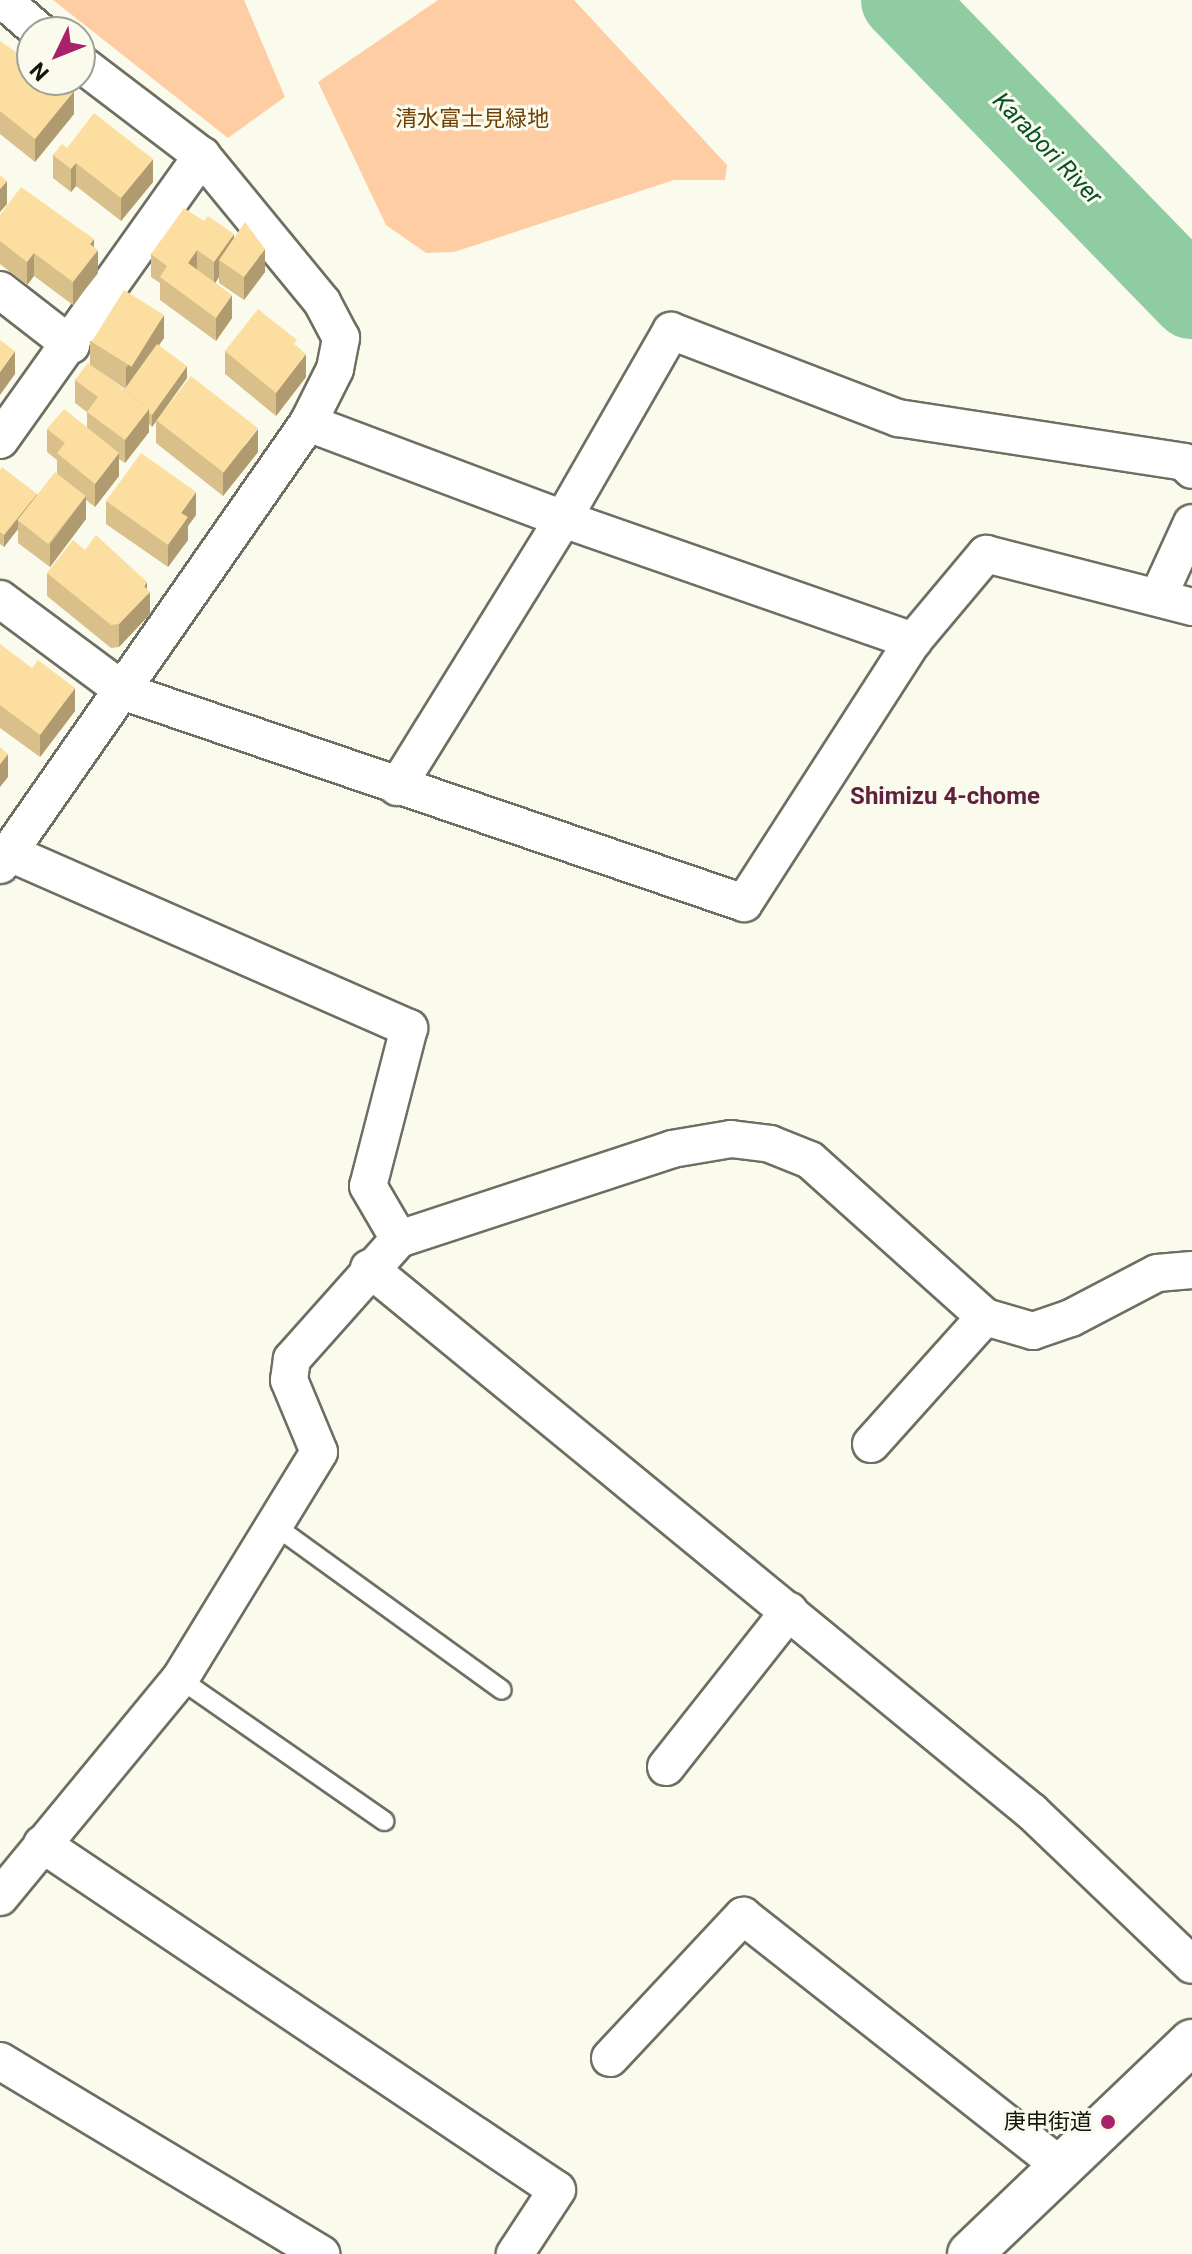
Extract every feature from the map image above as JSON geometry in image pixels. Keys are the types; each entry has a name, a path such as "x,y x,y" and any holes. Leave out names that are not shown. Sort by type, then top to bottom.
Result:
{"street":[{"path":"3,0 22,16"},
{"path":"96,75 202,156 322,302 341,338 335,369 308,423 125,692 5,859 409,1028 368,1186 399,1239"},
{"path":"0,440 71,345 202,156"},
{"path":"0,290 71,345"},
{"path":"397,787 563,519 671,331 898,418 1184,462 1192,470"},
{"path":"308,423 563,519 913,641"},
{"path":"1159,595 1192,523"},
{"path":"0,599 125,692 744,903 913,641 986,554 1159,595 1192,607"},
{"path":"0,1897 180,1679 319,1452 289,1380 292,1359 369,1268 399,1239 672,1149 731,1139 770,1144 810,1160 985,1317 1033,1331 1071,1318 1157,1273 1192,1270"},
{"path":"369,1268 1032,1812 1192,1965"},
{"path":"871,1444 985,1317"},
{"path":"666,1767 789,1611"},
{"path":"42,1844 557,2190 515,2254"},
{"path":"610,2058 743,1916 1062,2167"},
{"path":"970,2254 1192,2042"},
{"path":"0,2061 321,2254"}],"lane":[{"path":"274,1525 502,1690"},
{"path":"180,1679 384,1821"}],"green space":[{"path":"53,0 244,0 285,97 228,138 96,34 96,16 73,16"},
{"name":"清水富士見緑地","path":"438,0 574,0 727,165 725,180 674,180 454,252 426,253 386,225 318,82"}],"building":[{"path":"0,41 16,52 16,96 70,96 35,139 0,111"},
{"path":"94,113 153,159 121,198 76,163 71,169 53,155 62,144 67,148"},
{"path":"0,175 7,181 0,189"},
{"path":"21,187 94,239 90,244 98,250 73,282 34,253 27,262 0,241 0,215"},
{"path":"184,208 204,221 208,216 234,234 214,262 197,250 188,263 232,295 216,318 160,277 167,266 151,254"},
{"path":"245,222 265,249 244,277 219,260"},
{"path":"124,290 164,315 132,367 92,342"},
{"path":"258,309 297,340 294,344 306,354 276,393 225,351"},
{"path":"0,340 15,351 0,372"},
{"path":"157,344 187,366 152,415 149,409 124,390"},
{"path":"88,363 149,409 125,440 87,412 98,397 75,380"},
{"path":"191,376 258,428 224,472 157,420"},
{"path":"64,409 119,453 95,484 57,453 65,443 47,429"},
{"path":"141,453 196,492 181,513 188,517 168,545 106,501"},
{"path":"2,467 37,494 4,535 0,532"},
{"path":"55,472 86,496 48,544 17,520"},
{"path":"96,535 147,582 144,586 150,592 119,624 111,625 47,573 73,540 85,550"},
{"path":"0,644 32,668 38,660 75,688 40,735 0,705"},
{"path":"0,747 8,754 0,764"}],"waterway":[{"name":"Karabori River","path":"902,0 1192,298"}],"place":[{"name":"庚申街道","path":"1108,2122"}],"district":[{"name":"Shimizu 4-chome","path":"945,797"}]}
